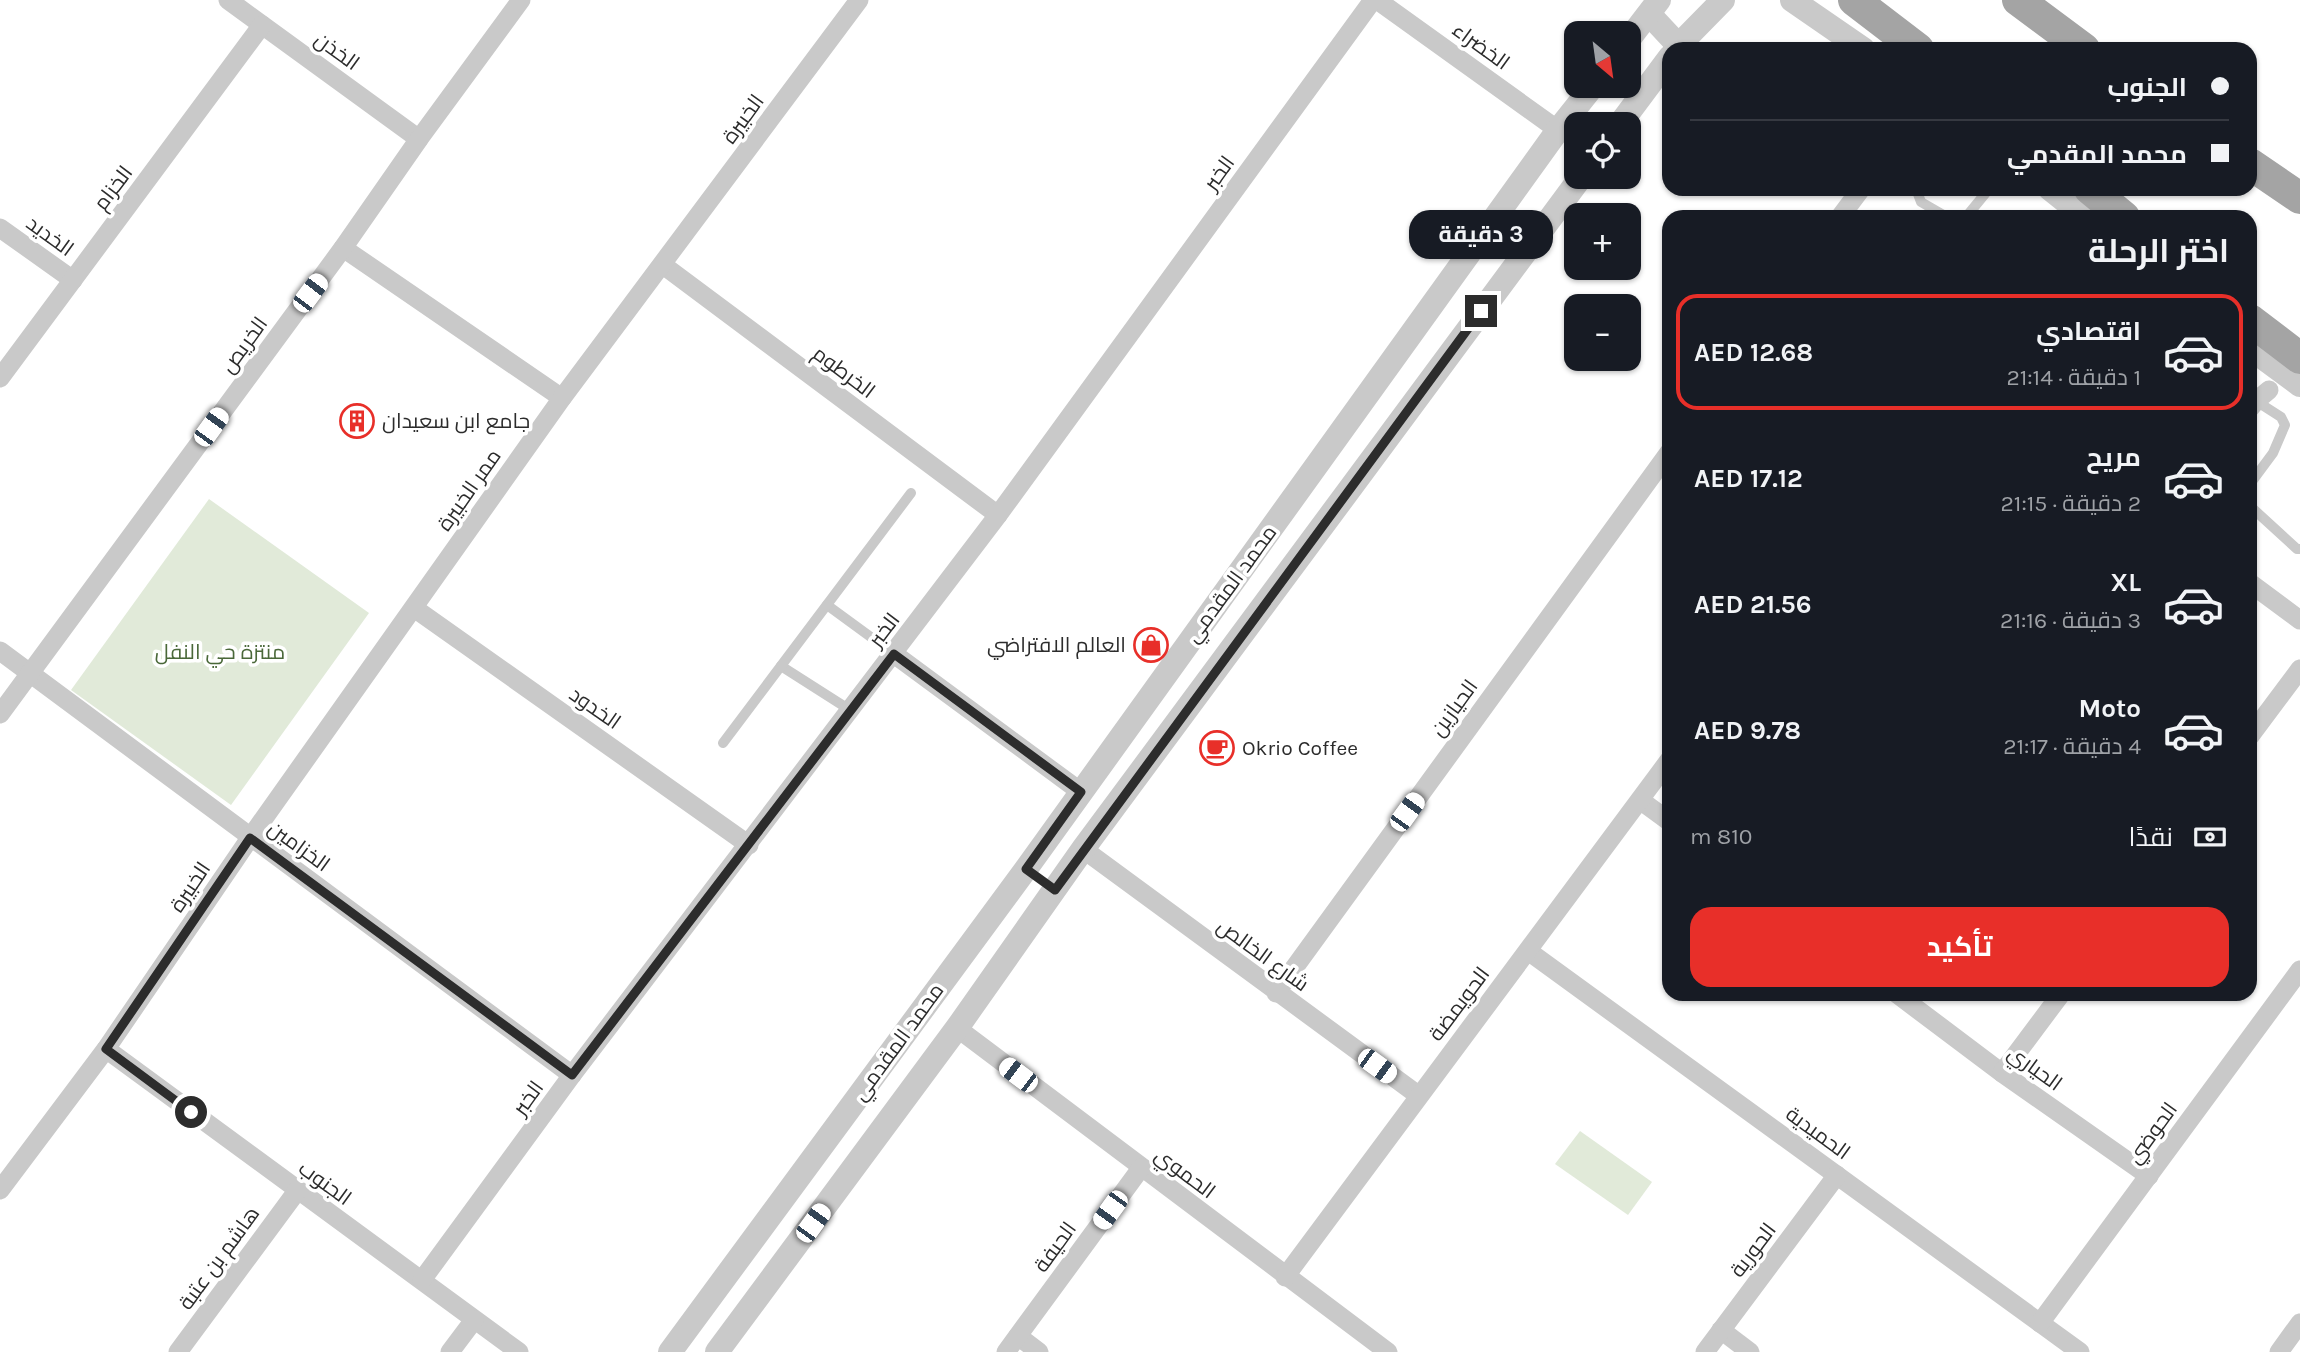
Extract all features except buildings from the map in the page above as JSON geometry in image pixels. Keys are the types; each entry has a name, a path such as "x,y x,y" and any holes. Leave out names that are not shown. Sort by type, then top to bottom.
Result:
{"main road":[{"path":"1854,0 1910,42"},
{"path":"2018,0 2075,42"},
{"path":"2257,169 2300,198"},
{"path":"2098,196 2116,210"},
{"path":"2257,325 2300,358"}],"street":[{"name":"الخذن","path":"228,0 419,139"},
{"name":"الخريص","path":"0,714 343,248 521,0"},
{"name":"الخبيرة","path":"663,265 859,0"},
{"name":"الخضراء","path":"1375,0 1558,130"},
{"name":"الخبر","path":"422,1280 572,1075 998,515 1375,0"},
{"path":"1682,42 1723,0"},
{"path":"1792,0 1853,42"},
{"path":"1839,0 1881,18"},
{"path":"1642,22 1654,7 1670,42"},
{"name":"الخزام","path":"0,378 262,25"},
{"path":"1629,112 1662,66"},
{"name":"محمد المقدمي","path":"670,1352 1026,869 1583,98"},
{"name":"محمد المقدمي","path":"717,1352 957,1028 1083,849 1572,189"},
{"path":"2059,196 2076,210"},
{"name":"الخديد","path":"0,228 73,281"},
{"path":"343,248 562,398"},
{"name":"ممر الخبيرة","path":"414,608 562,398 663,265"},
{"name":"الخرطوم","path":"663,265 998,515"},
{"path":"2257,353 2300,384"},
{"name":"الحيازين","path":"1276,993 1662,462"},
{"path":"2257,588 2300,620"},
{"name":"الخبيرة","path":"0,1190 106,1049 250,838 414,608"},
{"name":"الخدود","path":"414,608 749,845"},
{"name":"الخزامين","path":"0,651 572,1075"},
{"path":"894,654 1081,792"},
{"path":"2257,727 2300,669"},
{"name":"الحويمضة","path":"1285,1277 1662,770"},
{"path":"1640,800 1662,816"},
{"name":"شارع الخالص","path":"1083,849 1418,1095"},
{"path":"1026,869 1055,890"},
{"name":"الحميدية","path":"1528,951 2080,1352"},
{"name":"الحوضي","path":"2040,1323 2300,970"},
{"name":"الحياري","path":"1906,1001 2002,1073 2149,1176"},
{"path":"2002,1073 2056,1001"},
{"name":"الحموي","path":"957,1028 1388,1352"},
{"name":"الجنوب","path":"106,1049 519,1352"},
{"name":"الحيفة","path":"1012,1344 1140,1168"},
{"name":"الحورية","path":"1705,1352 1837,1175"},
{"name":"هاشم بن عتبة","path":"178,1352 297,1191"},
{"path":"450,1352 474,1320"},
{"path":"2279,1352 2300,1323"},
{"path":"1721,1330 1750,1352"},
{"path":"1012,1344 1040,1352"}],"lane":[{"path":"1919,196 1921,202 1935,210"},
{"path":"1972,210 1983,196"},
{"path":"2257,475 2273,453 2285,425 2281,418 2258,400"},
{"path":"723,743 911,493"},
{"path":"2257,512 2300,549"},
{"path":"827,605 894,654"},
{"path":"781,666 850,710"}],"green space":[{"name":"منتزة حي النفل","path":"209,499 369,613 231,805 71,690"},
{"path":"1580,1131 1652,1182 1628,1215 1555,1164"}],"place":[{"name":"جامع ابن سعيدان","path":"357,421"},
{"name":"العالم الافتراضي","path":"1151,645"},
{"name":"Okrio Coffee","path":"1217,748"}],"route":[{"path":"191,1112 106,1049 250,838 572,1075 894,654 1081,792 1026,869 1055,890 1481,311"}]}
